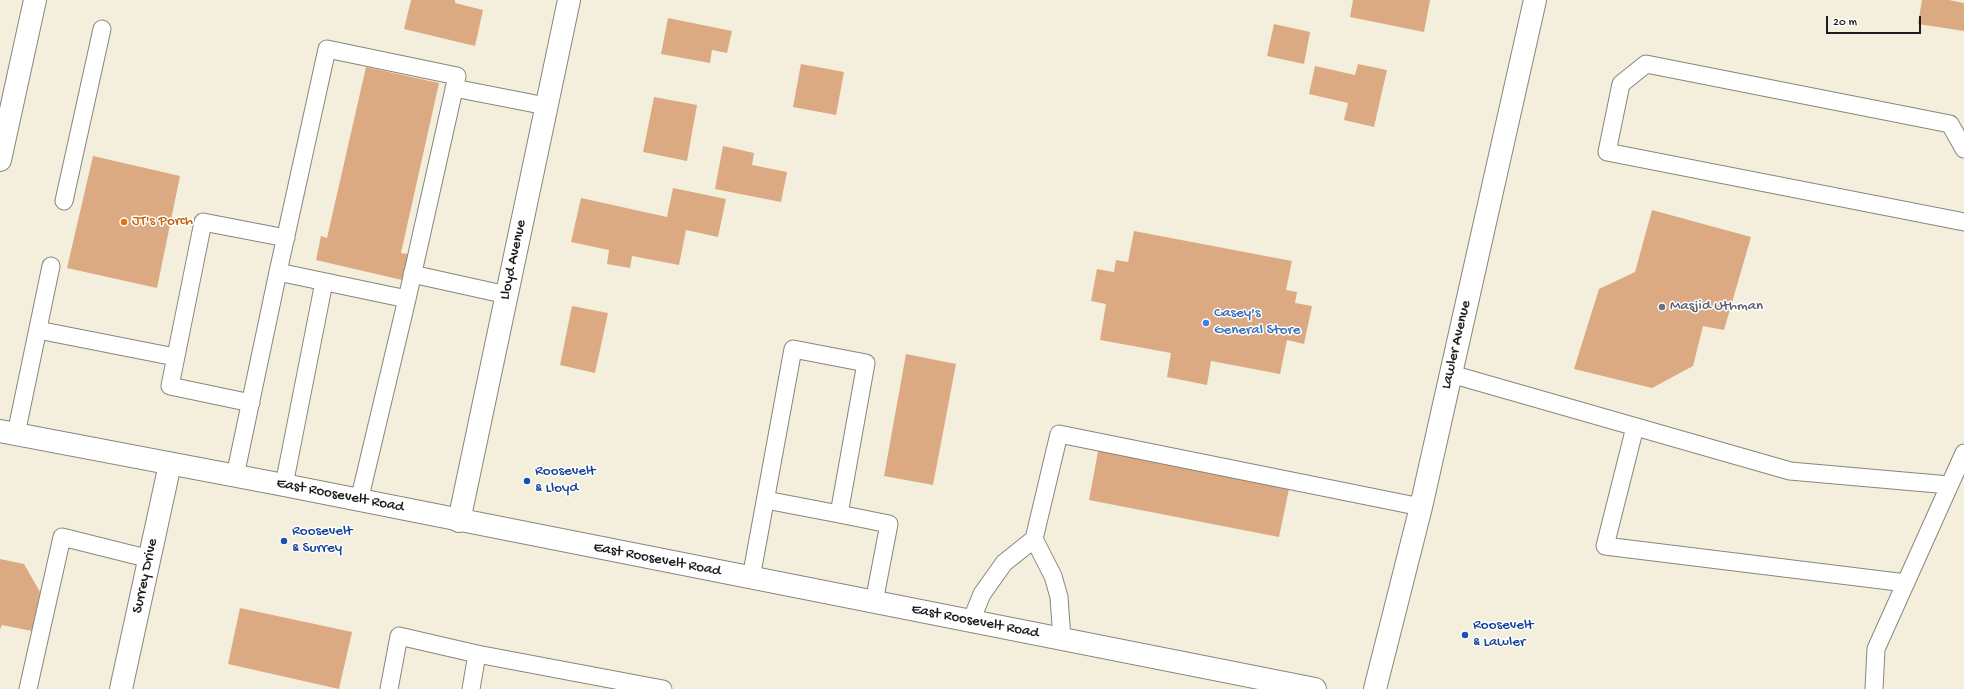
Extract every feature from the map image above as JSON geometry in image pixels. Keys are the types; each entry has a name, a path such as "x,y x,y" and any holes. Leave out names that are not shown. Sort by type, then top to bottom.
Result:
{"street":[{"path":"0,160 35,0"},
{"name":"Lloyd Avenue","path":"459,521 569,0"},
{"name":"Lawler Avenue","path":"1375,689 1421,507 1535,0"},
{"name":"East Roosevelt Road","path":"8,432 284,485 459,521 1315,689"},
{"name":"Surrey Drive","path":"121,689 170,464"}],"lane":[{"path":"64,201 102,29"},
{"path":"235,476 327,48 457,76 360,500"},
{"path":"1964,149 1950,124 1646,64 1622,84 1607,152 1964,222"},
{"path":"454,88 546,106"},
{"path":"251,403 170,386 203,222 286,238"},
{"path":"8,432 38,330 51,266"},
{"path":"278,272 407,299"},
{"path":"412,274 507,295"},
{"path":"284,485 324,282"},
{"path":"38,330 175,357"},
{"path":"751,578 793,349 866,363 839,514"},
{"path":"1451,374 1790,471 1949,485"},
{"path":"1635,427 1605,546 1906,583"},
{"path":"971,621 982,594 1004,563 1034,539 1059,434 1421,507"},
{"path":"1874,689 1876,649 1964,453"},
{"path":"766,500 889,524 874,602"},
{"path":"28,689 62,538 150,559"},
{"path":"1034,539 1055,583 1059,598 1062,639"},
{"path":"389,689 399,636 477,654 663,689"},
{"path":"471,689 477,654"}],"building":[{"path":"411,0 455,0 455,3 483,10 475,46 404,29"},
{"path":"1353,0 1430,0 1424,32 1350,17"},
{"path":"1922,0 1949,0 1964,3 1964,31 1918,24"},
{"path":"668,18 732,31 727,53 712,50 710,63 661,54"},
{"path":"1274,24 1310,32 1304,64 1267,56"},
{"path":"801,64 844,72 836,115 793,107"},
{"path":"1358,64 1387,70 1374,127 1344,120 1348,103 1309,94 1315,66 1355,75"},
{"path":"366,67 439,83 401,253 408,254 402,280 316,260 321,236 327,238"},
{"path":"654,97 697,105 687,161 643,152"},
{"path":"723,146 754,153 752,165 787,172 781,202 715,189"},
{"name":"JT's Porch","path":"93,156 180,176 157,288 67,268"},
{"path":"673,188 726,199 718,237 686,230 679,265 632,256 630,268 607,264 609,250 571,242 581,198 667,217"},
{"name":"Masjid Uthman","path":"1652,210 1751,237 1724,330 1703,326 1693,366 1652,388 1574,369 1599,289 1635,272"},
{"name":"Casey's General Store","path":"1134,231 1292,261 1286,290 1297,292 1295,303 1312,306 1304,344 1287,340 1280,374 1211,361 1207,385 1167,377 1171,353 1100,340 1106,304 1091,301 1097,269 1114,272 1116,260 1128,262"},
{"path":"572,306 608,313 595,373 560,365"},
{"path":"906,354 956,364 933,485 884,476"},
{"path":"1099,446 1290,484 1279,537 1089,500"},
{"path":"0,559 24,564 40,592 32,631 2,625 0,629"},
{"path":"240,608 352,632 339,689 228,664"}],"place":[{"name":"JT's Porch","path":"124,222"},
{"name":"Masjid Uthman","path":"1662,307"},
{"name":"Casey's General Store","path":"1206,323"},
{"name":"Roosevelt & Lloyd","path":"527,481"},
{"name":"Roosevelt & Surrey","path":"284,541"},
{"name":"Roosevelt & Lawler","path":"1465,635"}]}
